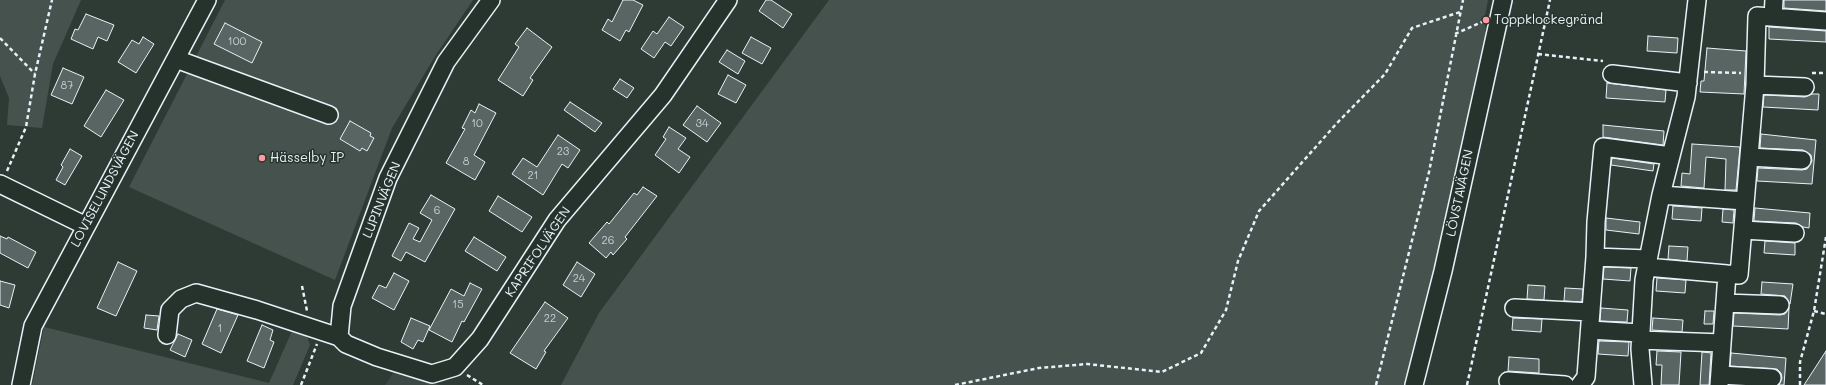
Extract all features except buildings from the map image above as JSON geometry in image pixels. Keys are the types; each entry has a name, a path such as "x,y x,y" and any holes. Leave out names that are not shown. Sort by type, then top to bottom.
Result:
{"street":[{"name":"LOVISELUNDSVÄGEN","path":"21,385 33,326 207,0"},
{"name":"LUPINVÄGEN","path":"339,337 342,306 388,178 446,62 491,0"},
{"name":"KAPRIFOLVÄGEN","path":"339,337 346,344 377,357 432,374 455,367 480,339 557,220 663,95 728,0"},
{"name":"LÖVSTAVÄGEN","path":"1414,385 1443,271 1502,0"},
{"name":"LÖVSTAVÄGEN","path":"1426,385 1513,0"},
{"path":"1643,385 1640,337 1644,280 1661,195 1686,97 1697,0"},
{"path":"1773,17 1774,0"},
{"path":"1595,257 1739,275 1755,85 1752,29 1757,16 1826,21"},
{"path":"176,59 329,114"},
{"path":"1612,74 1688,83"},
{"path":"1755,85 1805,87"},
{"path":"1580,385 1586,377 1595,257 1596,222 1603,147 1671,156"},
{"path":"1749,157 1802,160"},
{"path":"1,184 86,226"},
{"path":"1661,195 1745,201"},
{"path":"1743,230 1795,233"},
{"path":"1727,274 1720,380 1772,378"},
{"path":"168,335 170,310 181,299 196,293 258,310 339,337"},
{"path":"1725,303 1780,305"},
{"path":"1514,308 1591,312"},
{"path":"1590,330 1640,337 1722,343"},
{"path":"1508,381 1565,385"}],"path":[{"path":"1,184 26,127 35,74 52,0"},
{"path":"1376,385 1429,172 1463,0"},
{"path":"1467,385 1550,0"},
{"path":"955,385 1039,368 1087,364 1162,372 1201,353 1226,310 1238,261 1259,211 1337,123 1384,74 1412,28 1460,12"},
{"path":"1456,34 1486,20"},
{"path":"0,38 35,74"},
{"path":"1800,385 1800,362 1814,311 1826,237"},
{"path":"302,286 310,328"},
{"path":"1814,311 1826,314"},
{"path":"301,385 319,338 339,337"}],"shaded area":[{"path":"0,0 81,0 53,64 42,128 7,125 9,98 0,76"},
{"name":"Hässelby IP","path":"225,0 473,0 434,58 392,128 335,280 129,187"},
{"path":"829,0 1488,0 1485,16 1486,43 1449,224 1412,367 1405,385 561,385 599,313"},
{"path":"44,327 269,383 292,331 307,336 310,345 293,385 32,385"},
{"path":"394,372 441,385 385,385"}],"place":[{"name":"Toppklockegränd","path":"1486,20"},
{"name":"Hässelby IP","path":"262,158"}]}
